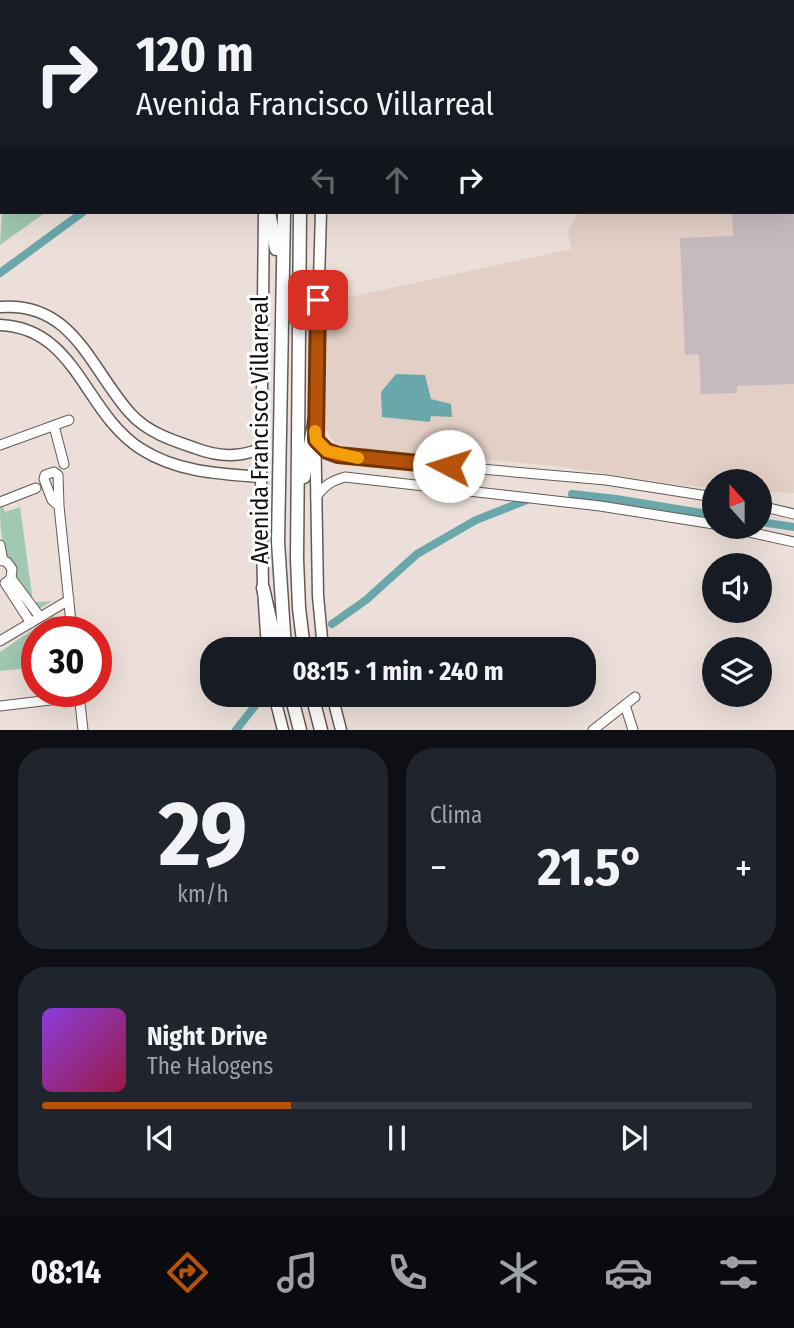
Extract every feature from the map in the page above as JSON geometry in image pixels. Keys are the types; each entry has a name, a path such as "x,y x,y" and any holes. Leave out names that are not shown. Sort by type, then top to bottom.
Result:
{"highway":[{"path":"267,214 282,290"},
{"name":"Avenida Francisco Villarreal","path":"284,214 278,542 284,637"},
{"name":"Avenida Francisco Villarreal","path":"300,214 298,597 303,637"},
{"path":"299,509 315,418"},
{"path":"263,588 275,637"},
{"path":"294,707 300,730"},
{"path":"315,707 321,730"}],"main road":[{"name":"Avenida Francisco Villarreal","path":"266,637 261,477 262,301 267,214"},
{"path":"320,214 315,418 318,596 322,637"},
{"path":"0,307 32,310 59,322 81,345 129,412 153,431 205,452 223,455 249,454 262,448"},
{"path":"0,325 23,327 58,349 110,420 139,448 182,467 207,473 261,477"},
{"path":"277,707 283,730"},
{"path":"335,707 341,730"}],"street":[{"path":"0,444 69,420"},
{"path":"54,426 64,464"},
{"path":"316,440 327,451 355,458 606,480 702,495"},
{"path":"316,497 323,486 345,477 600,506 702,522"},
{"path":"0,502 36,488"},
{"path":"59,506 70,616"},
{"path":"772,509 794,514"},
{"path":"772,537 794,542"},
{"path":"0,545 2,560 12,569 5,582"},
{"path":"5,582 39,616"},
{"path":"5,582 27,616"},
{"path":"42,616 69,600"},
{"path":"0,641 21,629"},
{"path":"0,706 76,697 80,703 83,730"},
{"path":"593,730 635,697"},
{"path":"625,705 633,730"}],"shaded area":[{"path":"577,214 794,214 794,493 772,492 772,469 702,469 702,487 557,466 336,447 326,429 327,302 571,249 568,231"}],"green space":[{"path":"2,214 43,214 0,245"},
{"path":"0,507 3,507 5,512 20,507 33,602 52,601 36,611 8,562 2,538"},
{"path":"21,638 21,669 0,671 0,652"}],"water":[{"path":"396,374 425,375 431,399 451,404 452,417 431,416 430,422 382,417 381,392"}],"building":[{"path":"732,214 794,214 794,384 737,386 737,393 701,394 699,354 685,355 680,238 733,236"}],"waterway":[{"path":"0,273 80,214"},
{"path":"572,494 702,513"},
{"path":"332,624 366,600 417,554 476,520 527,500"},
{"path":"772,524 794,527"},
{"path":"236,730 254,707"}],"slow traffic":[{"path":"315,431 316,440 327,451 358,458"}],"route":[{"path":"318,300 316,440 327,451 338,455 449,466"}]}
